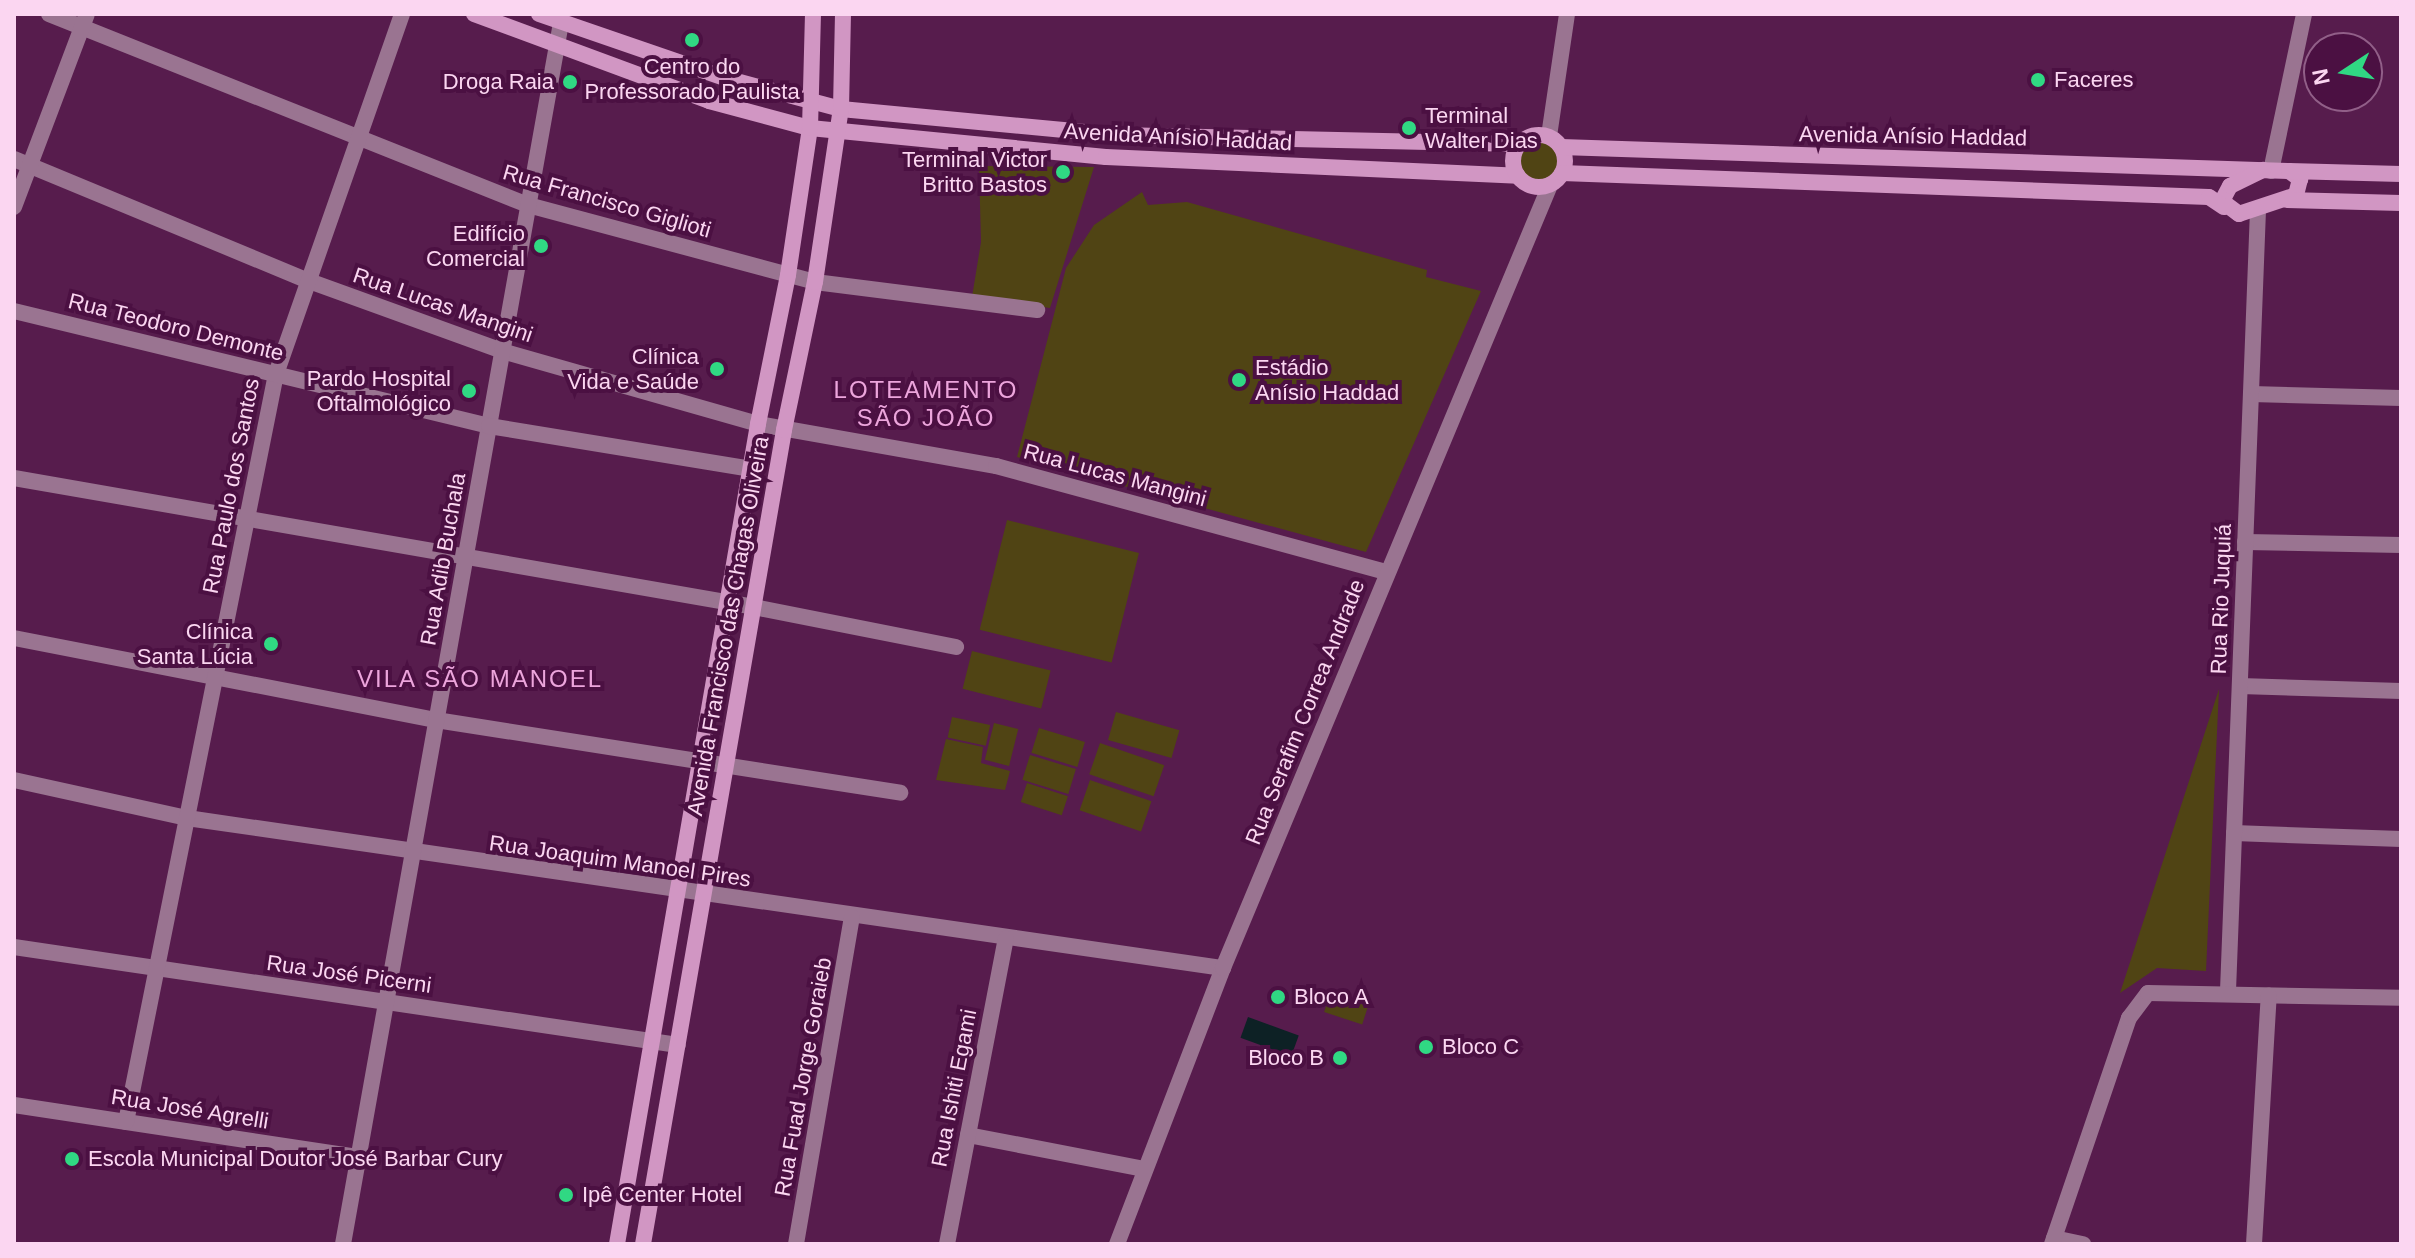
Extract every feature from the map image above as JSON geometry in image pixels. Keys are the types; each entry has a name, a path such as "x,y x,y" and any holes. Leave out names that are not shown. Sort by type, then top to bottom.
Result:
{"main road":[{"name":"Avenida Anísio Haddad","path":"474,14 709,101 810,128 1116,157 1518,176"},
{"name":"Avenida Anísio Haddad","path":"539,14 812,104 1117,135 1519,144 1533,135 1555,142 1885,159 2401,174"},
{"name":"Avenida Francisco das Chagas Oliveira","path":"617,1244 758,424 788,275 810,128 813,14"},
{"name":"Avenida Francisco das Chagas Oliveira","path":"643,1244 784,430 815,282 841,109 843,14"},
{"path":"1116,157 1117,135"},
{"path":"1548,186 1555,142"},
{"path":"1519,144 1513,160 1518,176 1548,186 1883,185 2209,197 2239,214 2285,199 2300,188 2300,179 2289,171"},
{"path":"1883,185 1885,159"},
{"name":"Avenida Anísio Haddad","path":"2224,207 2230,186 2267,170"},
{"path":"2285,199 2401,203"}],"street":[{"name":"Rua Francisco Giglioti","path":"49,14 85,21 358,139 528,205 815,282 1037,310"},
{"name":"Rua Paulo dos Santos","path":"126,1122 276,374 402,14"},
{"path":"1555,142 1567,14"},
{"path":"2267,170 2304,14"},
{"path":"14,207 85,21"},
{"name":"Rua Adib Buchala","path":"343,1244 561,23"},
{"name":"Rua Lucas Mangini","path":"14,159 309,281 502,351 758,424 996,466 1386,572"},
{"name":"Rua Serafim Correa Andrade","path":"1117,1244 1223,968 1548,186"},
{"name":"Rua Rio Juquiá","path":"2228,991 2258,209"},
{"name":"Rua Teodoro Demonte","path":"14,311 489,426 751,469"},
{"path":"2251,394 2401,398"},
{"path":"14,478 246,522 754,607 956,647"},
{"path":"2245,542 2401,545"},
{"path":"14,638 215,680 436,720 700,764 900,793"},
{"path":"2240,686 2401,691"},
{"name":"Rua Joaquim Manoel Pires","path":"14,780 187,818 852,918 1223,968"},
{"path":"2234,833 2401,839"},
{"name":"Rua Fuad Jorge Goraieb","path":"796,1244 852,918"},
{"name":"Rua Ishiti Egami","path":"947,1244 1006,939"},
{"name":"Rua José Picerni","path":"14,947 678,1045"},
{"path":"2083,1244 2053,1241 2137,1002 2162,989 2401,998"},
{"path":"2254,1244 2269,995"},
{"name":"Rua José Agrelli","path":"14,1105 359,1157"},
{"path":"968,1135 1145,1169"}],"shaded area":[{"path":"1539,139 1554,145 1560,160 1554,175 1539,181 1524,175 1518,160 1524,145"},
{"path":"979,166 1094,167 1050,308 972,297 981,242"},
{"name":"Estádio Anísio Haddad","path":"1142,192 1148,205 1187,202 1427,270 1426,277 1481,291 1366,552 1017,457 1066,268 1094,225"},
{"path":"1007,520 1139,553 1112,663 980,630"},
{"path":"972,651 1051,671 1041,708 963,689"},
{"path":"2219,689 2206,971 2157,968 2120,993"},
{"path":"1116,712 1179,730 1171,758 1108,740"},
{"path":"952,717 990,725 986,746 948,738"},
{"path":"994,723 1018,729 1009,766 985,760"},
{"path":"1039,728 1085,742 1077,767 1031,753"},
{"path":"946,739 983,747 981,763 1010,771 1005,790 936,780"},
{"path":"1100,743 1164,765 1154,796 1089,774"},
{"path":"1030,755 1076,769 1068,794 1022,780"},
{"path":"1090,780 1151,801 1141,831 1080,810"},
{"path":"1027,783 1068,796 1062,815 1021,802"},
{"path":"1330,994 1368,1006 1362,1024 1324,1012"},
{"path":"1248,1017 1299,1035 1291,1056 1240,1038"}],"place":[{"name":"Centro do Professorado Paulista","path":"692,40"},
{"name":"Faceres","path":"2038,80"},
{"name":"Droga Raia","path":"570,82"},
{"name":"Terminal Walter Dias","path":"1409,128"},
{"name":"Terminal Victor Britto Bastos","path":"1063,172"},
{"name":"Edifício Comercial","path":"541,246"},
{"name":"Clínica Vida e Saúde","path":"717,369"},
{"name":"Estádio Anísio Haddad","path":"1239,380"},
{"name":"Pardo Hospital Oftalmológico","path":"469,391"},
{"name":"Clínica Santa Lúcia","path":"271,644"},
{"name":"Bloco A","path":"1278,997"},
{"name":"Bloco C","path":"1426,1047"},
{"name":"Bloco B","path":"1340,1058"},
{"name":"Escola Municipal Doutor José Barbar Cury","path":"72,1159"},
{"name":"Ipê Center Hotel","path":"566,1195"}],"district":[{"name":"LOTEAMENTO SÃO JOÃO","path":"926,404"},
{"name":"VILA SÃO MANOEL","path":"480,679"}]}
